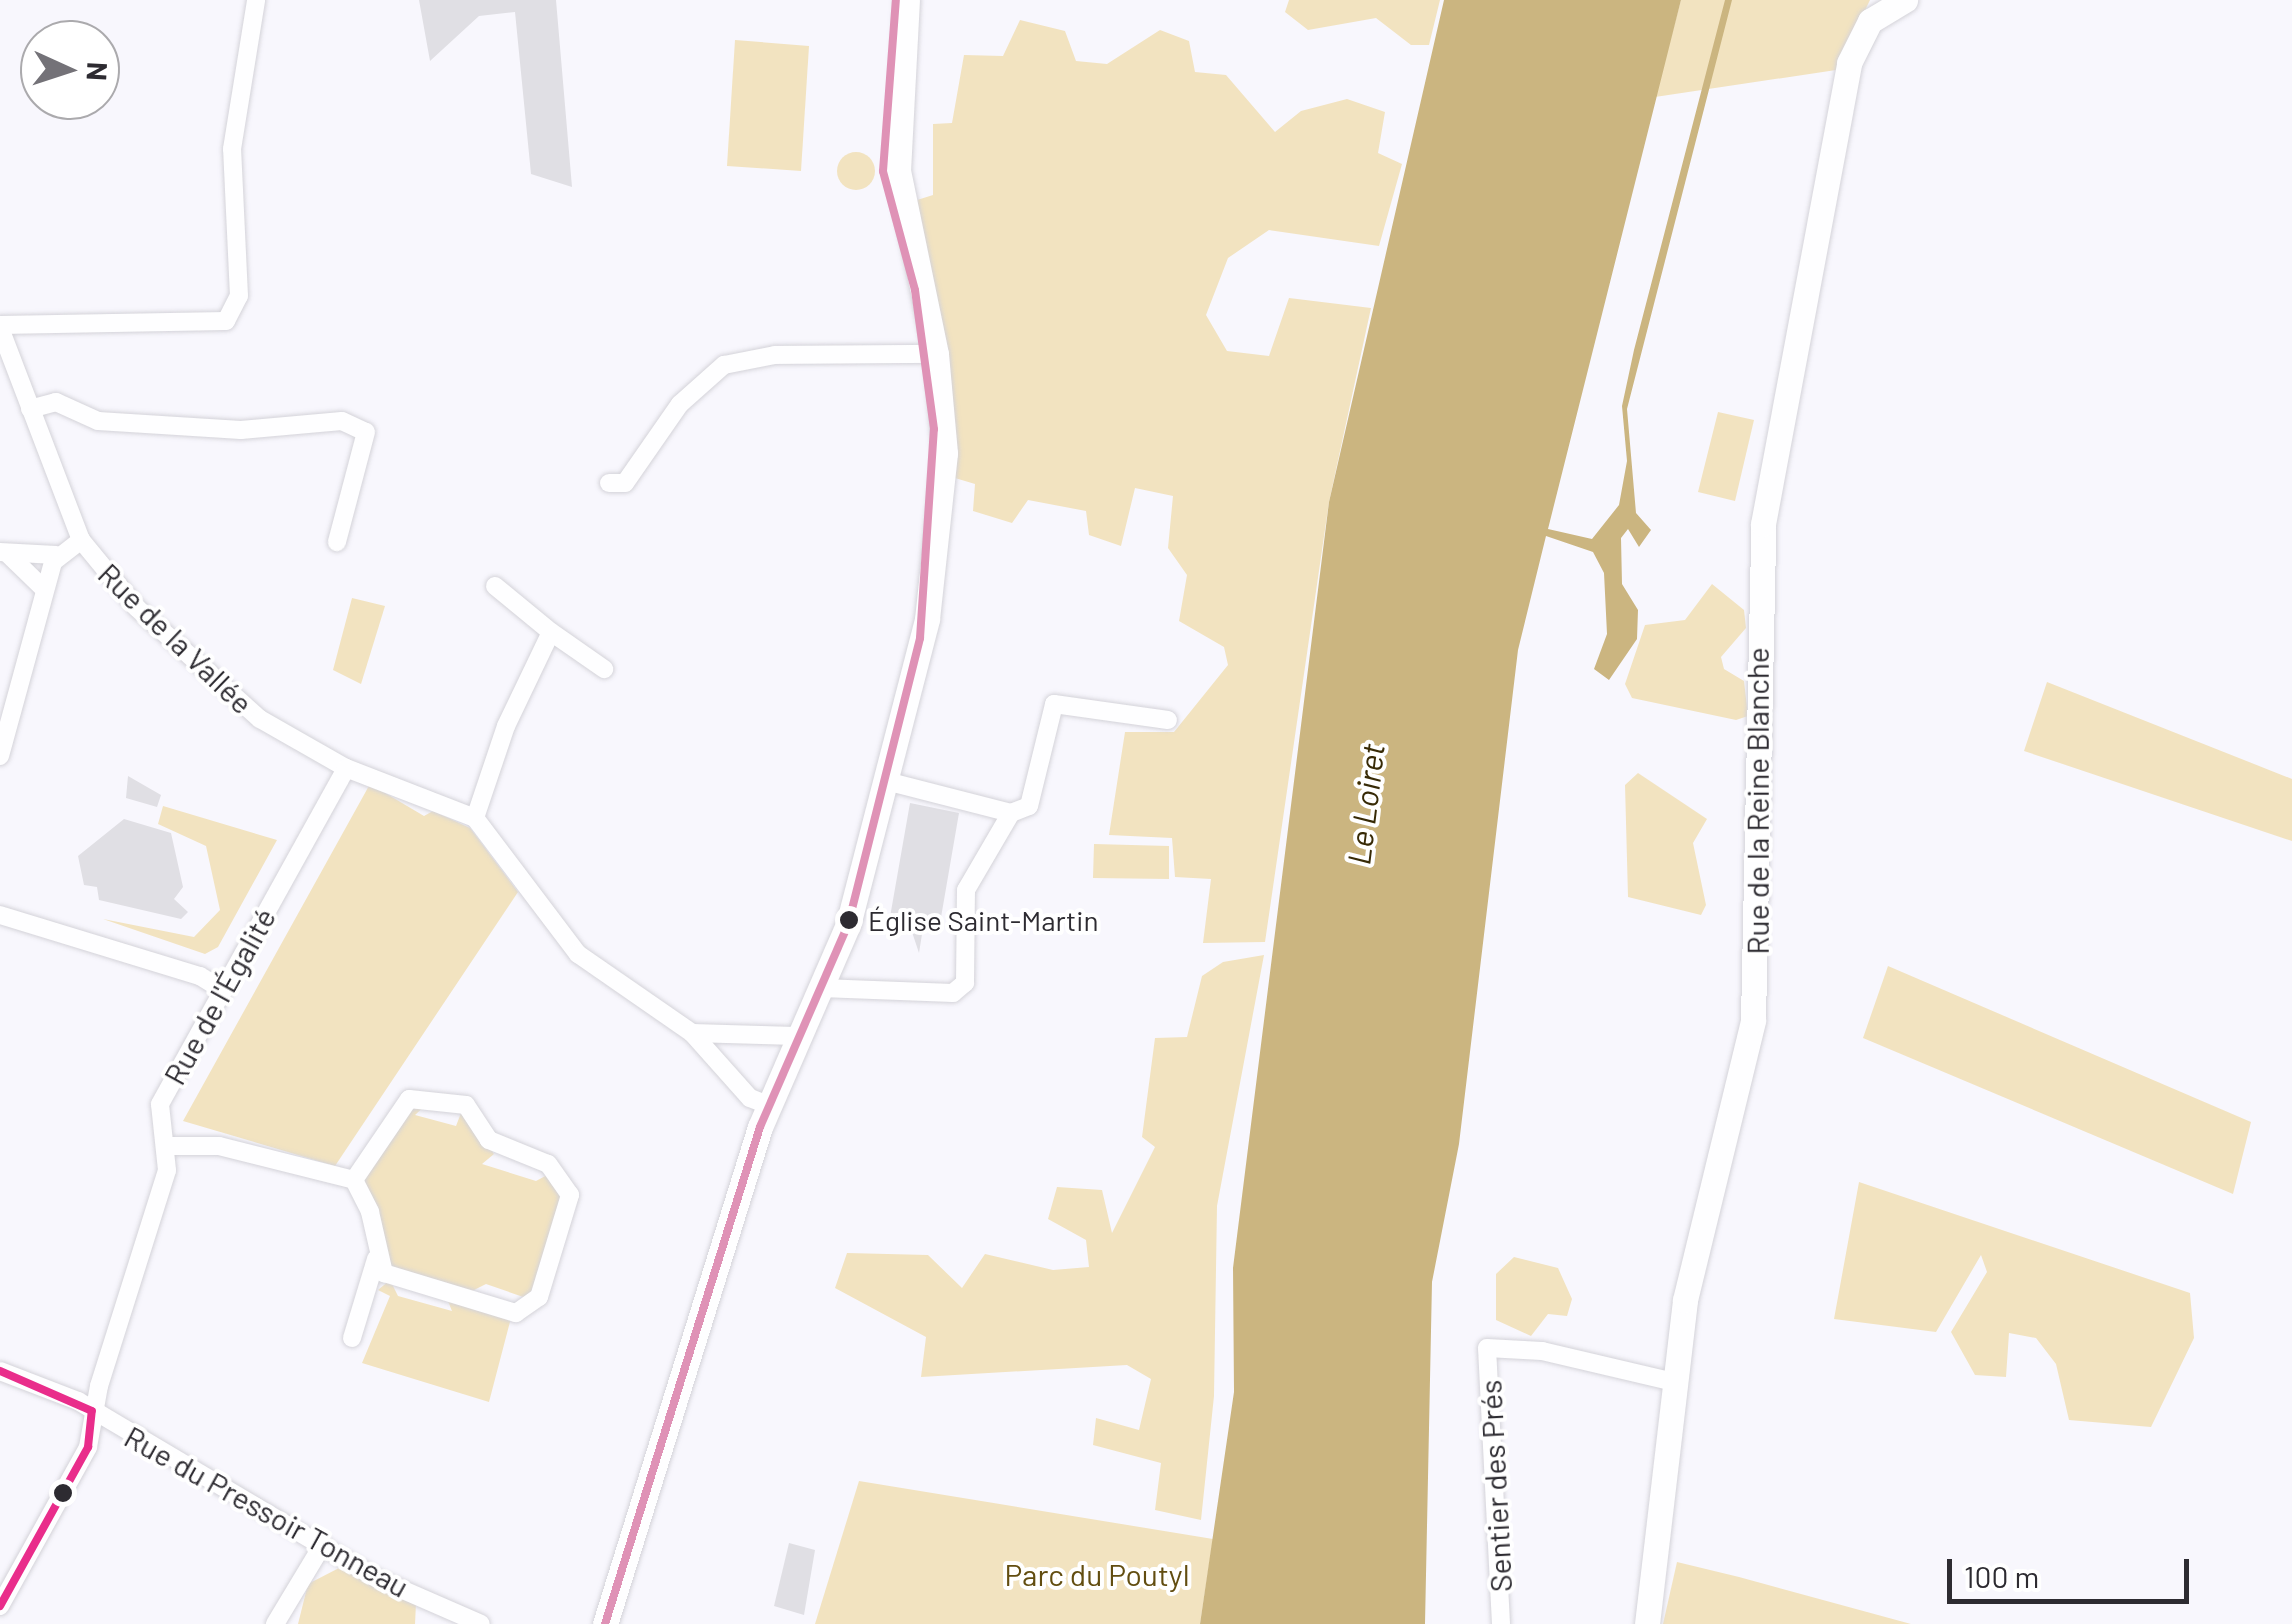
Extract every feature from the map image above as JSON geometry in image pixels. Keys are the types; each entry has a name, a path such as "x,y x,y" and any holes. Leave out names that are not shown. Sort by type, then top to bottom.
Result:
{"main road":[{"path":"896,0 883,171 932,355"},
{"path":"605,1624 768,1105 848,925 920,638 944,489 932,355 898,171 907,0"},
{"name":"Rue de la Reine Blanche","path":"1647,1624 1689,1284 1753,1020 1764,524 1850,63 1870,21 1904,0"}],"street":[{"path":"0,326 226,321 239,296 232,149 256,0"},
{"name":"Rue de la Vallée","path":"0,326 80,540 217,686 346,768 476,818"},
{"path":"609,483 625,483 680,404 724,365 775,356 932,355"},
{"path":"30,410 56,402 98,421 242,430 342,421 366,432 337,542"},
{"path":"4,553 56,555 80,540"},
{"path":"4,553 44,590"},
{"path":"0,756 56,555"},
{"path":"494,586 604,669"},
{"path":"551,632 506,726 476,818 578,954 692,1033 750,1098 768,1105"},
{"path":"821,988 953,993 965,983 966,890 1011,814 1030,806 1054,704 1168,720"},
{"name":"Rue de l'Égalité","path":"0,1606 88,1447 92,1411 167,1170 160,1104 346,768"},
{"path":"886,781 1011,814"},
{"path":"0,915 200,976 224,991"},
{"path":"692,1033 796,1036"},
{"path":"166,1146 219,1146 354,1180 370,1212 376,1259 384,1274 516,1313 530,1310 570,1194 548,1164 489,1140 466,1105 427,1096 409,1099 354,1180"},
{"path":"352,1338 376,1259"},
{"name":"Sentier des Prés","path":"1501,1624 1487,1348 1542,1352 1678,1383"},
{"name":"Rue du Pressoir Tonneau","path":"0,1371 92,1411 323,1544 481,1624"},
{"path":"275,1624 323,1544"}],"green space":[{"path":"1289,0 1440,0 1429,45 1411,45 1376,18 1308,30 1285,12"},
{"path":"1681,0 1870,0 1836,70 1655,97"},
{"path":"1020,20 1065,31 1076,61 1107,64 1160,30 1189,41 1195,72 1226,75 1275,132 1301,111 1347,99 1385,112 1378,153 1402,164 1379,246 1269,230 1228,258 1206,315 1227,351 1269,356 1289,298 1371,308 1329,502 1265,942 1203,943 1211,879 1175,877 1172,838 1109,835 1125,732 1174,732 1228,665 1224,647 1179,621 1187,575 1168,548 1173,496 1135,488 1121,546 1089,535 1086,511 1028,500 1012,523 973,511 975,484 955,478 914,201 933,195 933,124 952,123 964,55 1003,56"},
{"path":"735,40 809,46 801,171 727,166"},
{"path":"856,152 870,157 875,171 870,185 856,190 842,185 837,171 842,157"},
{"path":"1718,412 1754,420 1735,501 1698,492"},
{"path":"1712,584 1744,610 1746,628 1721,657 1724,669 1744,681 1748,716 1736,720 1632,698 1625,684 1645,625 1685,620"},
{"path":"352,598 385,606 361,684 333,670"},
{"path":"2047,682 2292,779 2292,841 2024,751"},
{"path":"1638,773 1707,819 1693,843 1706,905 1701,915 1628,897 1625,785"},
{"path":"370,784 424,816 433,811 470,828 518,892 335,1166 183,1121"},
{"path":"163,806 277,840 218,947 205,954 103,919 194,937 220,910 206,846 158,824"},
{"path":"1094,844 1169,846 1169,879 1093,878"},
{"path":"1264,955 1217,1206 1214,1396 1201,1520 1155,1510 1161,1463 1093,1445 1096,1418 1139,1430 1151,1379 1127,1365 921,1377 926,1337 835,1288 847,1253 928,1255 962,1288 985,1254 1053,1270 1089,1267 1086,1240 1048,1219 1057,1187 1102,1190 1112,1233 1155,1147 1142,1137 1155,1038 1187,1037 1202,976 1223,962"},
{"path":"1888,966 2251,1122 2233,1194 1863,1038"},
{"path":"412,1103 428,1103 415,1115 456,1126 461,1113 467,1117 494,1154 482,1164 536,1181 551,1173 563,1196 532,1300 486,1284 468,1293 392,1268 362,1178"},
{"path":"1859,1182 2190,1293 2194,1338 2151,1427 2069,1420 2056,1364 2036,1338 2009,1333 2006,1377 1975,1375 1951,1332 1987,1272 1981,1255 1936,1332 1834,1319"},
{"path":"1514,1257 1558,1268 1572,1299 1567,1316 1548,1314 1531,1336 1496,1320 1496,1274"},
{"path":"390,1280 398,1296 452,1311 446,1296 511,1318 489,1402 362,1363 390,1296 378,1290"},
{"name":"Parc du Poutyl","path":"859,1481 1213,1539 1200,1624 815,1624"},
{"path":"1677,1562 1739,1577 1911,1624 1663,1624"},
{"path":"339,1568 416,1603 415,1624 298,1624 308,1584"}],"water":[{"name":"Le Loiret","path":"1444,0 1681,0 1548,529 1592,539 1619,505 1627,461 1622,406 1634,350 1725,0 1732,0 1627,409 1636,513 1651,530 1639,547 1628,529 1621,538 1622,584 1638,610 1637,639 1609,680 1594,669 1607,634 1604,573 1593,552 1546,536 1518,650 1459,1144 1432,1282 1425,1624 1200,1624 1234,1392 1233,1268 1329,502"}],"building":[{"path":"419,0 556,0 572,187 531,174 515,12 479,16 430,61"},
{"path":"128,776 161,795 157,807 126,798"},
{"name":"Église Saint-Martin","path":"910,803 959,813 939,929 923,928 919,953 911,929 890,917"},
{"path":"124,819 171,833 183,887 174,899 188,912 181,919 99,900 97,887 84,885 78,856"},
{"path":"789,1543 815,1550 804,1615 774,1606"}],"transit line":[{"path":"605,1624 760,1127 848,925 920,638 934,429 915,290 883,171 896,0"},
{"path":"0,1371 92,1411"},
{"path":"0,1606 88,1447 92,1411"}],"place":[{"name":"Église Saint-Martin","path":"849,920"}]}
